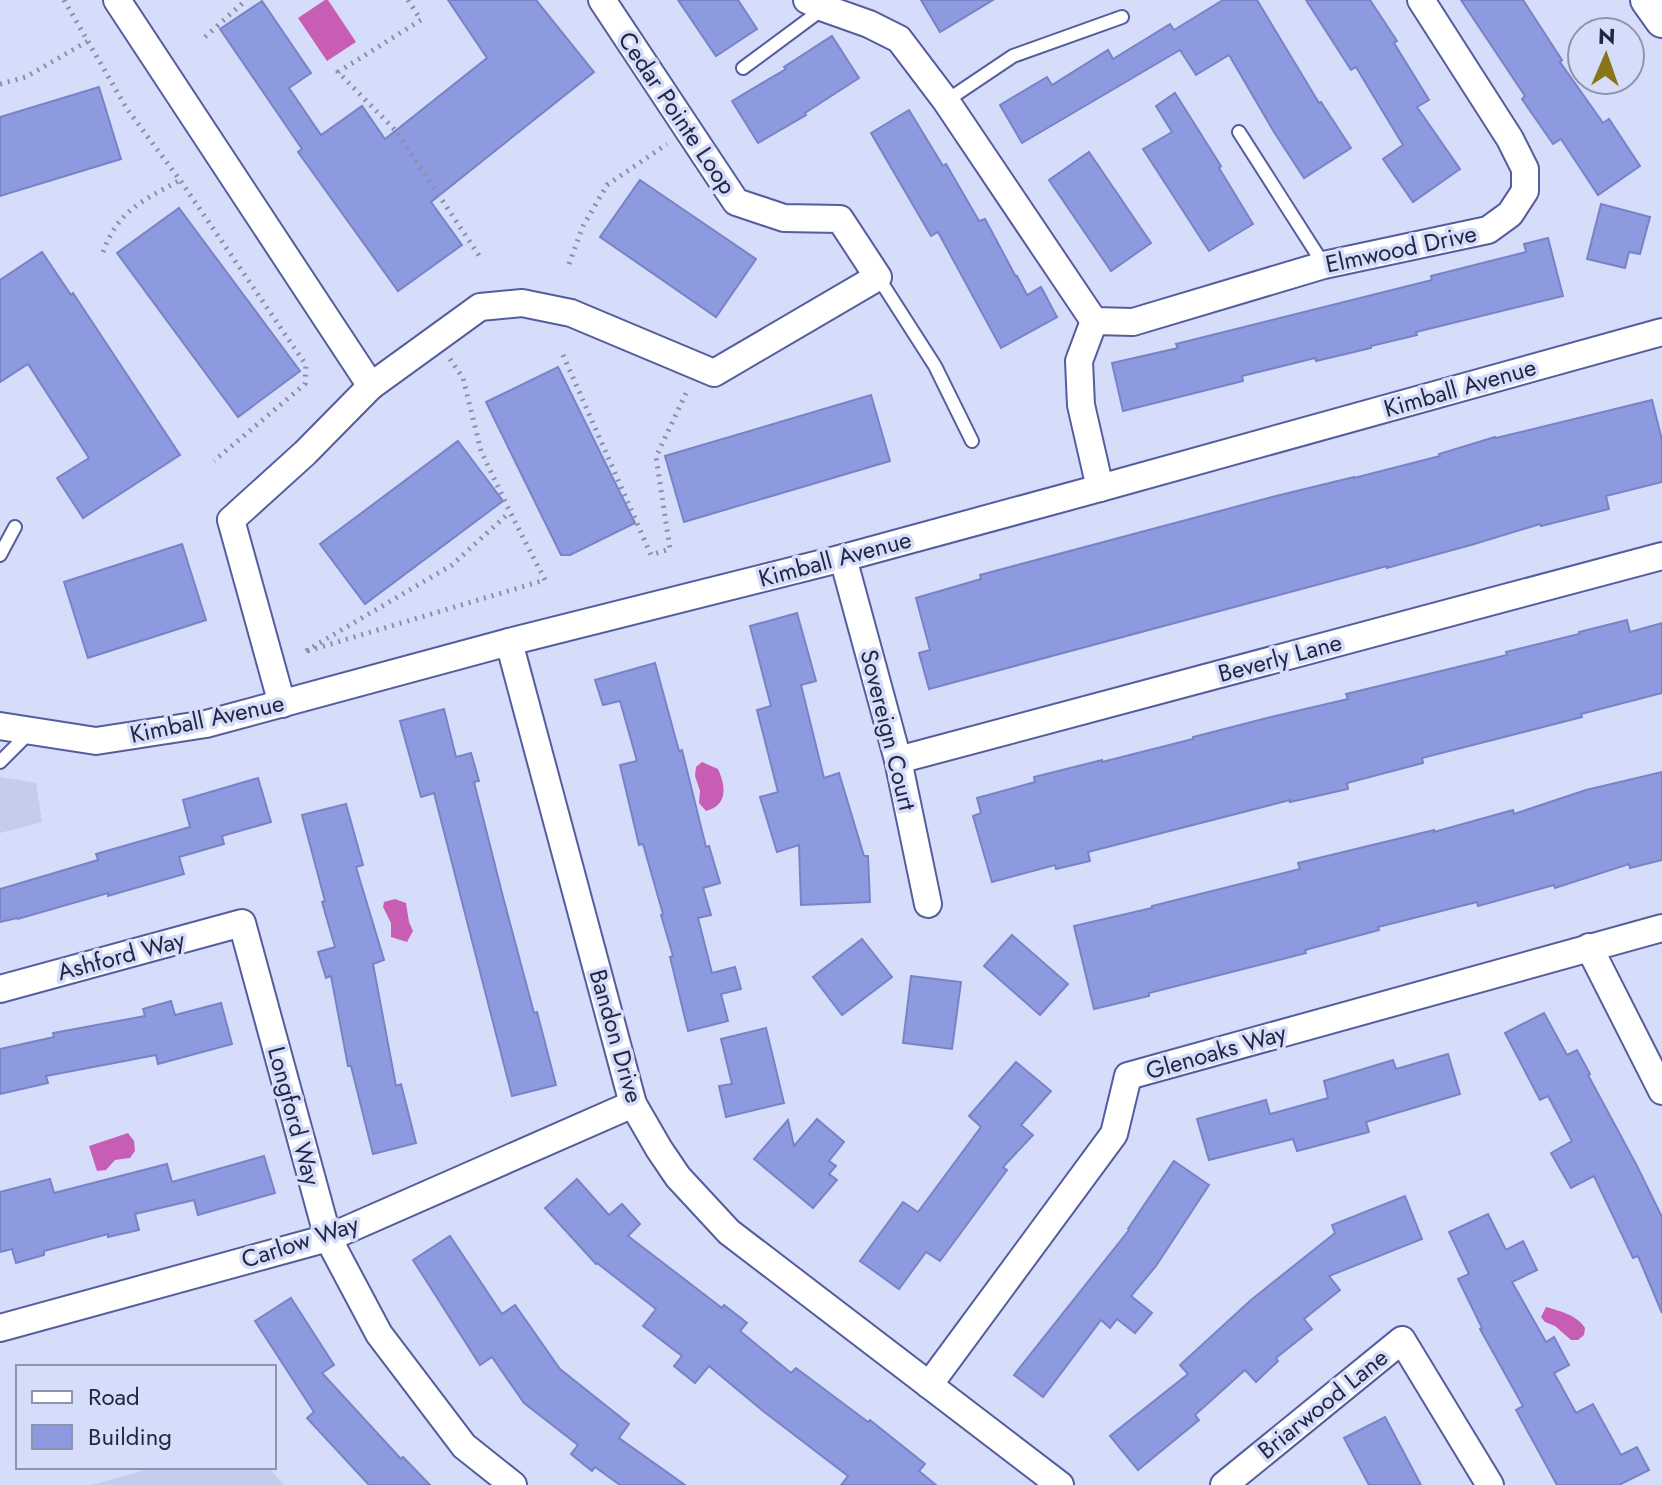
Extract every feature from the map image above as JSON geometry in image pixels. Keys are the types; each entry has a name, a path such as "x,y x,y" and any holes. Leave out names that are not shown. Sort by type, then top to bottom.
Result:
{"street":[{"path":"117,0 371,386"},
{"name":"Cedar Pointe Loop","path":"602,0 736,202 784,218 840,219 878,277"},
{"name":"Elmwood Drive","path":"1094,321 1133,322 1324,265 1488,230 1510,214 1525,191 1525,169 1510,139 1421,0"},
{"path":"1647,0 1662,21"},
{"path":"815,4 899,39 946,101 1094,321 1079,361 1081,405 1100,488"},
{"path":"282,704 231,520 305,453 371,386 480,307 522,303 571,313 714,373 878,277"},
{"name":"Kimball Avenue","path":"0,726 96,741 206,724 509,642 843,558 1662,332"},
{"name":"Beverly Lane","path":"898,760 1662,556"},
{"name":"Sovereign Court","path":"843,558 898,760 928,904"},
{"name":"Bandon Drive","path":"509,642 633,1104 659,1149 678,1177 729,1232 1060,1485"},
{"name":"Ashford Way","path":"0,989 242,923"},
{"name":"Longford Way","path":"242,923 328,1238 379,1334 464,1446 513,1485"},
{"name":"Glenoaks Way","path":"929,1385 1114,1134 1128,1076 1662,928"},
{"path":"1589,947 1662,1091"},
{"name":"Carlow Way","path":"0,1328 328,1238 633,1104"},
{"name":"Briarwood Lane","path":"1224,1485 1402,1340 1490,1485"}],"lane":[{"path":"743,68 815,4"},
{"path":"946,101 1013,56 1122,17"},
{"path":"1239,132 1324,265"},
{"path":"878,277 935,366 972,441"},
{"path":"0,555 15,527"},
{"path":"0,762 31,731"}],"path":[{"path":"64,0 127,109 180,180 306,365 305,384 214,461"},
{"path":"205,37 246,0"},
{"path":"408,0 421,20 338,72 396,131 482,260"},
{"path":"0,84 26,77 88,41"},
{"path":"569,264 583,226 607,185 689,131"},
{"path":"103,252 114,227 134,206 180,180"},
{"path":"436,339 463,378 481,451 545,580 304,652 452,565 510,512"},
{"path":"563,355 651,555 670,549 656,457 698,366"}],"shaded area":[{"path":"328,0 356,42 327,61 298,18"},
{"path":"702,762 718,769 724,789 722,800 706,811 699,803 700,791 695,776 696,767"},
{"path":"0,777 36,783 42,822 0,833"},
{"path":"395,899 406,903 413,931 407,942 391,937 391,923 383,907 384,902"},
{"path":"128,1133 134,1141 135,1151 130,1158 115,1160 106,1170 97,1171 89,1146"},
{"path":"1546,1307 1578,1320 1585,1328 1584,1335 1578,1340 1571,1340 1555,1326 1545,1322 1541,1317"},
{"path":"149,1469 270,1469 284,1485 92,1485"}],"building":[{"path":"448,0 536,0 594,72 431,202 462,245 398,291 298,152 302,149 220,29 262,1 311,73 289,88 321,135 362,106 385,139 487,58"},
{"path":"678,0 738,0 757,29 716,56"},
{"path":"921,0 993,0 940,32"},
{"path":"1223,0 1257,0 1319,103 1351,148 1304,178 1229,55 1196,75 1180,50 1022,143 1000,105 1047,77 1052,85 1108,50 1113,59 1170,24 1174,30"},
{"path":"1306,0 1370,0 1397,41 1394,43 1429,100 1417,107 1460,169 1413,202 1383,159 1403,145 1356,67 1351,70"},
{"path":"1461,0 1523,0 1562,60 1560,62 1566,71 1566,96 1584,96 1603,123 1609,119 1640,166 1598,195 1561,139 1553,144 1522,99 1525,96"},
{"path":"832,36 859,78 806,115 758,143 732,101 786,69 784,67"},
{"path":"99,87 121,159 0,196 0,117"},
{"path":"1175,93 1253,224 1209,251 1143,149 1172,132 1156,106"},
{"path":"909,110 943,166 946,164 979,221 985,219 1027,295 1041,287 1057,317 1001,348 938,232 931,236 871,133"},
{"path":"1089,152 1151,243 1111,271 1049,180"},
{"path":"640,180 756,259 716,317 600,237"},
{"path":"1601,204 1650,217 1640,254 1629,252 1625,268 1587,259"},
{"path":"179,208 300,371 238,417 117,253"},
{"path":"1548,238 1563,296 1416,332 1417,335 1371,348 1242,376 1243,381 1123,411 1112,363 1432,280 1431,276 1526,252 1524,244"},
{"path":"42,252 71,295 73,293 180,455 83,518 57,478 89,458 28,364 0,382 0,280"},
{"path":"558,367 635,523 570,555 561,555 486,402"},
{"path":"871,395 890,461 684,522 665,456"},
{"path":"1652,400 1662,440 1662,482 1606,496 1609,509 1540,524 1387,568 929,689 919,653 930,650 916,598 981,579 980,575 1440,456 1495,437"},
{"path":"458,441 503,501 365,604 320,544"},
{"path":"182,544 206,620 88,658 64,582"},
{"path":"797,613 816,681 801,685 824,778 839,773 864,856 868,856 870,902 801,905 799,845 777,852 760,797 778,792 757,710 771,706 750,626"},
{"path":"1627,620 1630,632 1662,623 1662,693 1422,758 1423,763 1347,783 1348,789 1290,800 1088,852 1090,861 1056,869 1055,865 992,882 973,816 981,813 977,798 1035,782 1034,777 1348,699 1346,694 1507,655 1506,652"},
{"path":"655,663 679,751 682,750 706,847 709,846 720,883 703,888 711,915 698,918 712,973 735,967 741,989 721,994 728,1021 688,1031 663,914 643,844 639,845 620,765 637,761 620,701 603,705 595,680"},
{"path":"444,709 456,757 471,753 479,781 474,782 503,897 556,1085 512,1096 434,793 421,797 400,721"},
{"path":"1662,772 1662,860 1630,868 1629,864 1555,888 1554,885 1478,906 1477,902 1378,927 1379,930 1305,950 1306,953 1094,1009 1074,926 1300,869 1298,863 1434,832 1513,810 1514,814 1586,790"},
{"path":"258,778 271,822 222,836 224,844 179,857 184,874 0,922 0,889 98,860 96,854 190,827 183,800"},
{"path":"346,804 363,865 356,867 384,960 373,964 396,1086 401,1084 416,1143 373,1154 351,1066 348,1066 331,976 326,978 318,952 335,947 302,815"},
{"path":"1012,935 1068,984 1040,1015 984,966"},
{"path":"862,939 892,977 842,1015 813,977"},
{"path":"911,976 961,982 952,1049 903,1043"},
{"path":"171,1001 175,1015 221,1003 232,1044 158,1064 156,1055 46,1076 48,1083 0,1094 0,1049 54,1037 53,1033 145,1016 143,1009"},
{"path":"1544,1013 1567,1055 1577,1050 1662,1217 1662,1313 1638,1256 1633,1258 1594,1176 1571,1188 1551,1153 1572,1141 1548,1096 1540,1100 1505,1033"},
{"path":"766,1028 784,1103 726,1117 719,1086 732,1084 721,1039"},
{"path":"1448,1054 1460,1094 1366,1122 1369,1132 1297,1151 1293,1139 1209,1160 1197,1119 1266,1100 1270,1114 1328,1098 1324,1081 1393,1060 1396,1069"},
{"path":"1016,1062 1051,1091 1021,1125 1033,1135 1003,1167 1007,1170 940,1261 926,1252 899,1289 860,1261 903,1202 918,1212 981,1127 969,1116"},
{"path":"817,1119 844,1142 829,1161 836,1166 829,1174 837,1180 813,1208 754,1159 788,1120 794,1146"},
{"path":"264,1156 275,1193 198,1215 194,1200 135,1214 139,1230 108,1237 108,1234 44,1251 44,1255 16,1263 12,1249 0,1252 0,1192 50,1179 54,1193 167,1164 172,1182"},
{"path":"1174,1161 1209,1185 1156,1266 1131,1296 1152,1313 1135,1333 1117,1319 1110,1328 1101,1320 1043,1397 1014,1375 1129,1230"},
{"path":"577,1179 609,1215 622,1204 640,1224 628,1236 722,1308 724,1305 747,1323 740,1331 791,1373 796,1368 868,1422 870,1420 925,1464 919,1471 936,1485 841,1485 848,1476 709,1366 695,1383 674,1366 682,1356 643,1326 656,1309 596,1264 545,1208"},
{"path":"1405,1196 1422,1239 1329,1276 1340,1290 1304,1319 1312,1329 1276,1358 1278,1361 1256,1382 1245,1370 1195,1415 1199,1420 1138,1470 1110,1436 1188,1374 1180,1365 1251,1300 1335,1233 1332,1225"},
{"path":"1488,1214 1506,1250 1523,1241 1537,1270 1512,1282 1546,1342 1554,1337 1569,1365 1554,1373 1576,1413 1593,1404 1621,1455 1637,1447 1649,1470 1619,1485 1557,1485 1516,1410 1523,1406 1480,1329 1458,1279 1469,1274 1449,1232"},
{"path":"450,1236 502,1314 515,1305 560,1369 629,1424 619,1438 685,1485 620,1485 595,1467 592,1471 571,1454 578,1445 524,1403 492,1357 480,1365 413,1260"},
{"path":"291,1298 334,1365 322,1373 401,1459 403,1457 430,1485 369,1485 307,1418 314,1412 255,1321"},
{"path":"1385,1417 1421,1485 1369,1485 1344,1438"}]}
